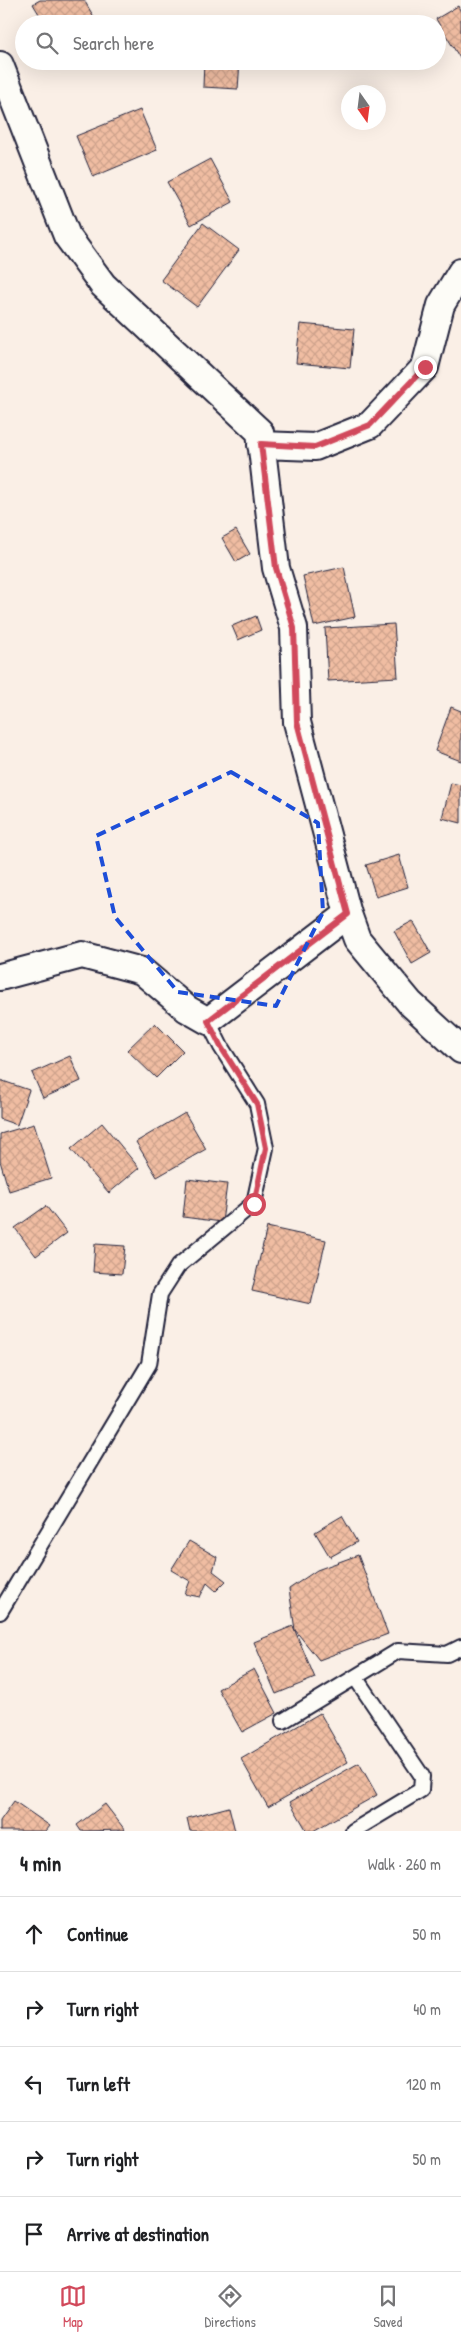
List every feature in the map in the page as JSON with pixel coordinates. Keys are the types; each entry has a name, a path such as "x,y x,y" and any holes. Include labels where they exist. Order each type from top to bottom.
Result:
{"street":[{"path":"0,66 67,236 103,285 260,432 276,568 294,628 297,722 348,914 357,939 410,1003 461,1050"},
{"path":"261,444 315,447 370,425 425,367 441,305 461,272"},
{"path":"0,977 82,955 142,971 187,1009 208,1021 348,914"}],"lane":[{"path":"0,1612 149,1364 160,1294 178,1266 254,1204 266,1148 257,1104 221,1047 208,1021"},
{"path":"283,1721 398,1651 447,1654 461,1647"},
{"path":"353,1831 421,1790 422,1776 355,1676"}],"highlighted area":[{"path":"231,772 318,823 323,912 276,1006 178,992 115,917 96,836"}],"building":[{"path":"40,0 84,0 93,15 40,15 33,4"},
{"path":"458,6 461,12 461,60 446,35 446,15 443,15"},
{"path":"204,70 239,70 238,89 203,87"},
{"path":"140,110 157,150 93,177 76,136"},
{"path":"210,159 233,202 191,225 167,182"},
{"path":"203,223 239,250 197,307 161,280"},
{"path":"300,324 354,329 350,368 296,363"},
{"path":"236,530 250,554 236,562 222,538"},
{"path":"344,567 355,617 314,626 303,576"},
{"path":"256,616 261,630 238,640 232,626"},
{"path":"394,624 398,677 328,681 325,628"},
{"path":"451,707 461,711 461,761 435,751"},
{"path":"451,783 461,785 461,823 442,818"},
{"path":"399,855 408,887 376,897 366,865"},
{"path":"413,921 431,953 412,964 394,931"},
{"path":"155,1023 183,1051 156,1078 127,1050"},
{"path":"70,1056 81,1081 43,1098 32,1073"},
{"path":"0,1080 29,1090 17,1125 0,1119"},
{"path":"185,1113 206,1149 157,1177 136,1142"},
{"path":"102,1123 139,1168 109,1193 71,1149"},
{"path":"34,1124 51,1178 9,1191 0,1161 0,1134"},
{"path":"187,1179 227,1184 222,1222 183,1217"},
{"path":"46,1206 67,1233 36,1256 15,1228"},
{"path":"267,1227 326,1240 311,1304 252,1291"},
{"path":"95,1244 125,1246 122,1274 93,1272"},
{"path":"342,1516 357,1542 330,1557 315,1532"},
{"path":"189,1541 217,1557 213,1571 226,1581 216,1591 207,1583 200,1597 185,1594 190,1581 171,1570"},
{"path":"358,1555 388,1634 319,1660 295,1630 289,1589 317,1570"},
{"path":"293,1626 315,1678 276,1694 254,1642"},
{"path":"254,1669 277,1713 242,1732 218,1689"},
{"path":"320,1713 348,1762 268,1807 241,1759"},
{"path":"359,1763 377,1795 313,1831 307,1831 290,1802"},
{"path":"14,1801 50,1826 46,1831 0,1831 0,1821"},
{"path":"105,1804 125,1830 81,1831 77,1825"},
{"path":"229,1807 235,1831 190,1831 187,1818"}],"route":[{"path":"254,1204 266,1148 257,1104 221,1047 208,1021 348,914 297,722 294,628 276,568 261,444 315,447 370,425 425,367"}]}
